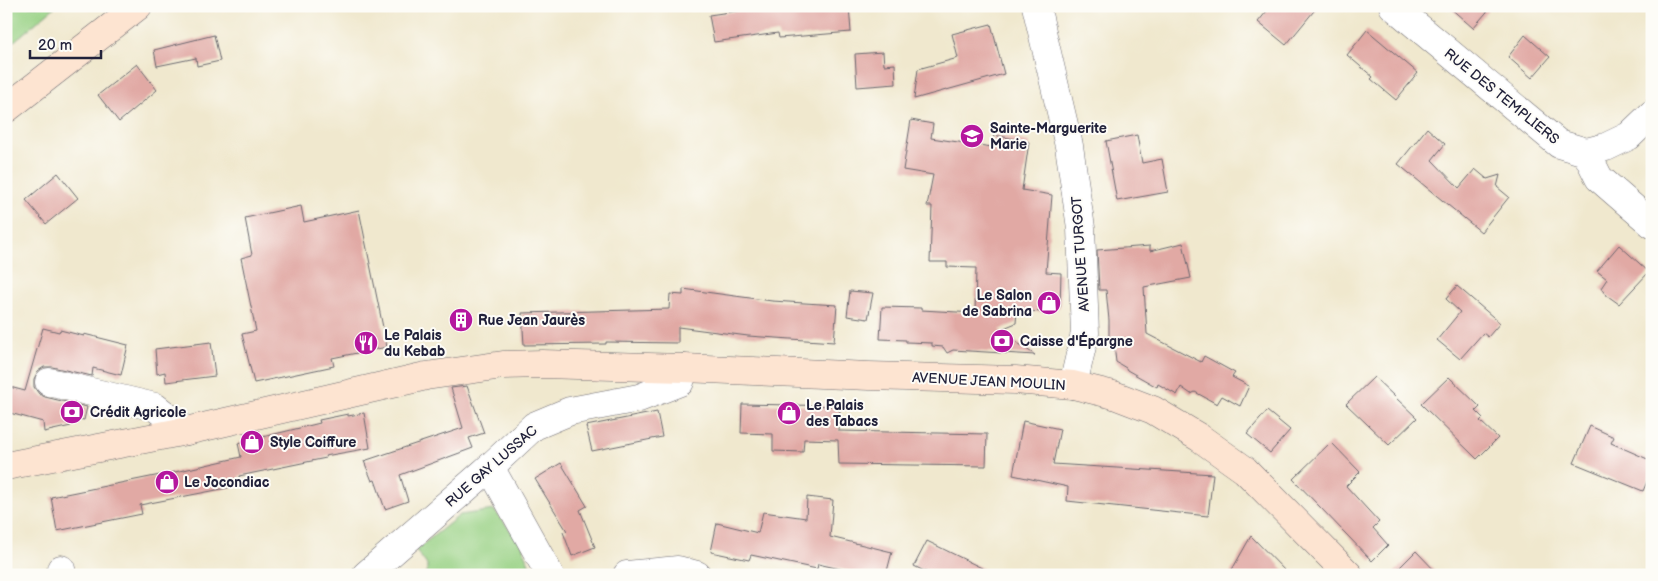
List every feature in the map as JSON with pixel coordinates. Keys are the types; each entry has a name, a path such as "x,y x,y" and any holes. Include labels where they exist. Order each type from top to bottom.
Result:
{"main road":[{"path":"6,109 138,6"},
{"path":"6,466 186,431 426,376 503,365 542,364 684,368"},
{"name":"AVENUE JEAN MOULIN","path":"684,368 869,376 1000,379 1073,385 1114,395 1153,410 1200,438 1245,470 1349,575"}],"street":[{"name":"AVENUE TURGOT","path":"1036,6 1069,146 1081,228 1085,333 1073,385"},
{"name":"RUE DES TEMPLIERS","path":"1393,6 1559,144 1586,152"},
{"path":"1652,114 1630,136 1606,147 1586,152 1599,178 1652,224"},
{"name":"RUE GAY LUSSAC","path":"366,575 489,468 534,426 570,411 639,398 680,382 684,368"},
{"path":"49,382 155,407 186,431"},
{"path":"489,468 550,575"},
{"path":"628,575 678,570 697,575"}],"green space":[{"path":"6,6 56,6 6,48"},
{"path":"494,510 522,545 533,575 427,575 427,565 416,550 460,515"}],"building":[{"path":"771,6 849,6 851,32 779,38 778,33 714,42 709,15"},
{"path":"1271,6 1318,6 1286,45 1258,22"},
{"path":"1448,6 1492,6 1473,28"},
{"path":"991,24 1004,74 914,99 918,69 958,58 952,34"},
{"path":"1367,30 1418,73 1396,100 1347,55"},
{"path":"214,35 220,61 197,66 196,58 157,66 154,50"},
{"path":"1525,35 1550,57 1532,78 1508,57"},
{"path":"883,52 884,65 895,64 896,84 857,87 855,54"},
{"path":"137,64 157,90 119,122 98,95"},
{"path":"911,120 933,124 931,138 992,147 994,135 1029,142 1022,190 1052,195 1046,272 1061,273 1060,307 1047,312 1017,311 1016,323 999,330 1035,355 953,350 947,353 943,347 932,346 932,343 880,339 882,307 921,308 921,310 975,313 976,268 947,267 947,262 930,262 932,206 927,206 933,175 903,170"},
{"path":"1427,128 1445,144 1432,160 1459,188 1475,169 1487,179 1500,175 1497,187 1509,197 1481,232 1398,164"},
{"path":"1137,135 1142,163 1162,159 1168,192 1117,201 1106,141"},
{"path":"58,173 78,198 46,224 26,200"},
{"path":"301,206 304,222 359,210 387,347 332,358 334,366 254,383 242,334 256,331 241,258 252,255 245,218"},
{"path":"1183,243 1191,278 1144,287 1147,334 1201,362 1204,356 1235,373 1232,377 1249,386 1240,406 1222,396 1217,404 1195,392 1191,394 1181,387 1177,395 1158,384 1157,387 1116,362 1114,345 1109,345 1106,290 1099,290 1097,250 1150,246 1150,251"},
{"path":"1619,245 1649,272 1619,304 1605,294 1601,288 1607,279 1597,271"},
{"path":"1457,286 1500,323 1488,337 1483,333 1460,359 1437,340 1460,312 1446,299"},
{"path":"683,289 772,301 837,305 834,342 748,336 678,327 678,343 606,342 606,344 524,345 522,313 669,309 670,294 683,295"},
{"path":"850,291 873,293 868,319 847,316"},
{"path":"43,328 84,336 84,334 128,345 121,375 93,368 92,376 52,367 44,367 38,371 34,379 34,387 39,394 87,407 84,420 73,418 71,426 44,432 43,422 6,412 6,386 25,391"},
{"path":"211,342 215,376 166,382 165,372 157,374 155,349"},
{"path":"1374,377 1417,418 1389,445 1346,404"},
{"path":"1449,377 1480,407 1476,411 1483,418 1480,421 1498,438 1477,459 1421,404"},
{"path":"467,386 484,433 469,438 473,448 400,475 408,501 385,509 375,480 372,481 364,461 463,428 451,388"},
{"path":"742,404 840,406 839,431 987,434 986,466 839,464 838,440 804,439 803,452 773,451 773,434 741,433"},
{"path":"1267,411 1290,430 1270,453 1247,434"},
{"path":"657,412 662,437 592,451 586,426"},
{"path":"364,413 370,448 325,456 326,458 239,476 240,483 232,485 232,487 140,505 142,514 57,531 51,497 241,457 238,443 320,423 319,420"},
{"path":"1023,421 1060,429 1053,464 1213,474 1208,516 1067,501 1068,487 1013,475"},
{"path":"1590,426 1614,437 1611,443 1652,461 1652,470 1643,491 1574,463"},
{"path":"1331,442 1360,472 1346,486 1379,522 1373,528 1388,545 1372,561 1293,479"},
{"path":"561,463 587,506 580,510 595,547 572,556 563,532 567,531 535,479"},
{"path":"807,497 833,500 830,537 892,552 886,575 867,575 818,564 817,569 751,555 749,560 711,552 717,523 758,533 763,512 806,518"},
{"path":"1251,536 1289,575 1229,575"},
{"path":"927,541 996,575 932,575 914,566"},
{"path":"1416,551 1439,575 1392,575"}],"place":[{"name":"Sainte-Marguerite Marie","path":"972,136"},
{"name":"Le Salon de Sabrina","path":"1049,303"},
{"name":"Rue Jean Jaurès","path":"461,320"},
{"name":"Caisse d'Épargne","path":"1002,341"},
{"name":"Le Palais du Kebab","path":"366,343"},
{"name":"Crédit Agricole","path":"72,412"},
{"name":"Le Palais des Tabacs","path":"789,413"},
{"name":"Style Coiffure","path":"252,442"},
{"name":"Le Jocondiac","path":"167,482"}]}
